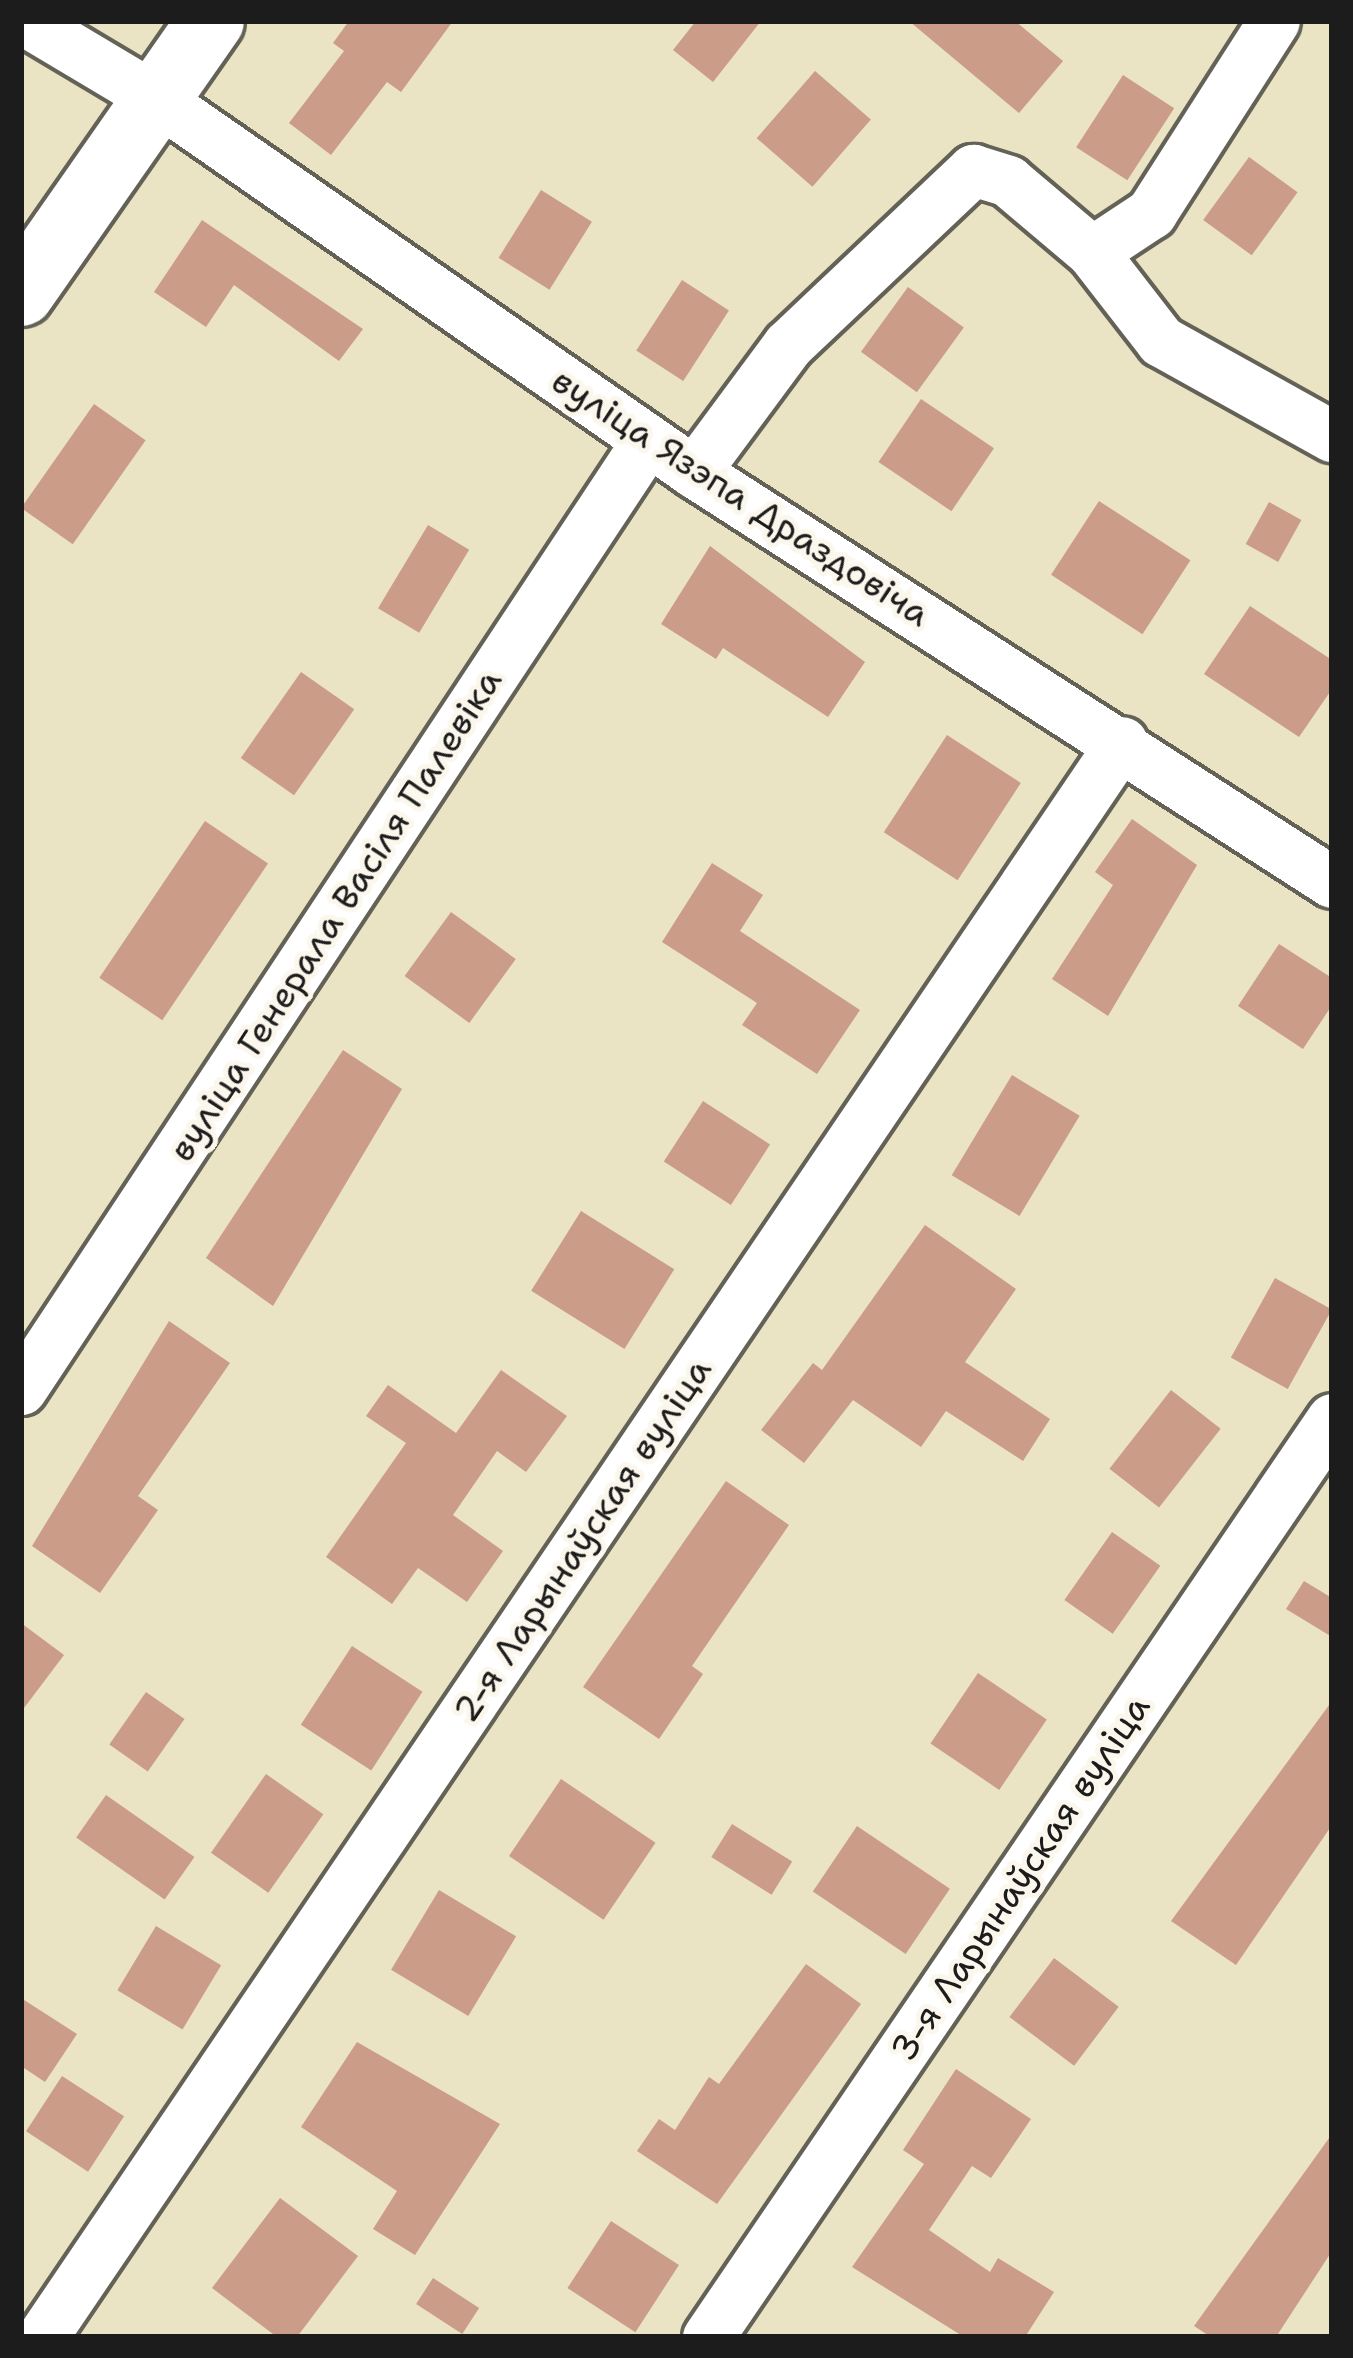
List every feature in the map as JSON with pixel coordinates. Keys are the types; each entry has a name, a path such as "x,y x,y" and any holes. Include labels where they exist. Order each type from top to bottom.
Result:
{"main road":[{"path":"21,293 211,21"}],"street":[{"name":"вуліца Язэпа Драздовіча","path":"26,21 158,99 694,472 1122,742 1332,882"},
{"path":"1092,252 1150,213 1274,21"},
{"path":"694,472 788,345 973,170 1008,181 1092,252 1161,341 1332,436"},
{"name":"вуліца Генерала Васіля Палевіка","path":"21,1389 648,440"},
{"name":"2-я Ларынаўская вуліца","path":"42,2337 1122,742"},
{"name":"3-я Ларынаўская вуліца","path":"708,2337 1332,1419"}],"building":[{"path":"349,21 453,21 401,92 387,82 331,155 289,123 344,51 333,43"},
{"path":"696,21 761,21 713,82 673,50"},
{"path":"909,21 1015,21 1063,61 1019,113"},
{"path":"815,71 871,120 812,187 757,138"},
{"path":"1123,75 1174,108 1127,180 1076,147"},
{"path":"1249,157 1298,192 1252,255 1203,220"},
{"path":"541,190 592,222 549,290 499,258"},
{"path":"202,220 363,329 339,361 234,285 206,327 154,292"},
{"path":"682,280 729,310 683,381 636,350"},
{"path":"908,287 964,328 917,392 861,352"},
{"path":"921,399 994,448 951,511 879,462"},
{"path":"94,404 146,440 73,544 21,508"},
{"path":"1099,501 1190,560 1142,634 1051,575"},
{"path":"1269,502 1301,520 1278,562 1246,544"},
{"path":"428,525 469,550 419,633 378,608"},
{"path":"710,546 865,662 828,717 723,648 716,659 661,624"},
{"path":"1250,606 1332,660 1332,689 1299,737 1204,674"},
{"path":"301,672 354,709 294,795 241,758"},
{"path":"947,735 1021,783 958,880 884,832"},
{"path":"1132,819 1197,865 1108,1016 1052,979 1113,885 1095,872"},
{"path":"205,821 268,863 162,1020 99,978"},
{"path":"712,863 763,895 740,931 860,1010 817,1074 742,1025 757,1003 662,942"},
{"path":"451,912 516,959 469,1023 405,976"},
{"path":"1279,944 1332,978 1332,1005 1303,1049 1238,1006"},
{"path":"343,1050 402,1089 273,1306 206,1258"},
{"path":"1012,1075 1080,1116 1019,1216 952,1175"},
{"path":"703,1101 770,1145 731,1205 664,1161"},
{"path":"581,1211 674,1269 624,1349 531,1291"},
{"path":"925,1225 1016,1289 965,1362 1050,1419 1023,1461 946,1411 921,1447 853,1400 804,1463 761,1430 813,1363 822,1370"},
{"path":"1275,1278 1332,1310 1288,1389 1231,1358"},
{"path":"169,1321 230,1363 138,1496 158,1510 100,1593 32,1546"},
{"path":"501,1370 567,1416 526,1472 497,1451 453,1515 503,1551 467,1602 418,1568 392,1604 326,1557 406,1443 366,1416 388,1385 456,1433"},
{"path":"1171,1390 1221,1429 1159,1508 1109,1469"},
{"path":"726,1481 789,1525 692,1666 703,1674 659,1739 583,1687"},
{"path":"1112,1532 1160,1566 1113,1634 1064,1600"},
{"path":"1304,1581 1332,1598 1332,1637 1286,1609"},
{"path":"21,1623 64,1655 21,1712"},
{"path":"352,1646 422,1692 371,1771 301,1725"},
{"path":"978,1673 1047,1719 999,1790 930,1743"},
{"path":"146,1692 185,1719 148,1771 109,1744"},
{"path":"1332,1701 1332,1825 1236,1965 1171,1921"},
{"path":"266,1774 323,1814 268,1893 211,1853"},
{"path":"561,1779 656,1843 604,1920 509,1856"},
{"path":"106,1795 194,1857 165,1900 76,1838"},
{"path":"732,1824 792,1862 772,1895 711,1857"},
{"path":"857,1826 950,1889 906,1954 813,1891"},
{"path":"439,1890 516,1936 468,2016 391,1970"},
{"path":"156,1926 221,1965 183,2029 117,1990"},
{"path":"1054,1958 1119,2007 1074,2066 1009,2017"},
{"path":"806,1964 861,2004 717,2204 637,2151 659,2119 675,2130 709,2077 719,2084"},
{"path":"21,1998 77,2034 45,2082 21,2066"},
{"path":"357,2042 500,2124 415,2255 373,2229 397,2191 301,2127"},
{"path":"956,2069 1031,2119 991,2178 972,2166 929,2230 990,2272 998,2258 1054,2292 1025,2337 964,2337 852,2267 924,2164 903,2150"},
{"path":"62,2076 124,2116 88,2172 26,2131"},
{"path":"1332,2134 1332,2251 1276,2337 1211,2337 1194,2326"},
{"path":"280,2198 358,2256 297,2337 277,2337 212,2288"},
{"path":"611,2221 679,2265 635,2332 567,2288"},
{"path":"433,2278 479,2308 462,2334 416,2304"}]}
